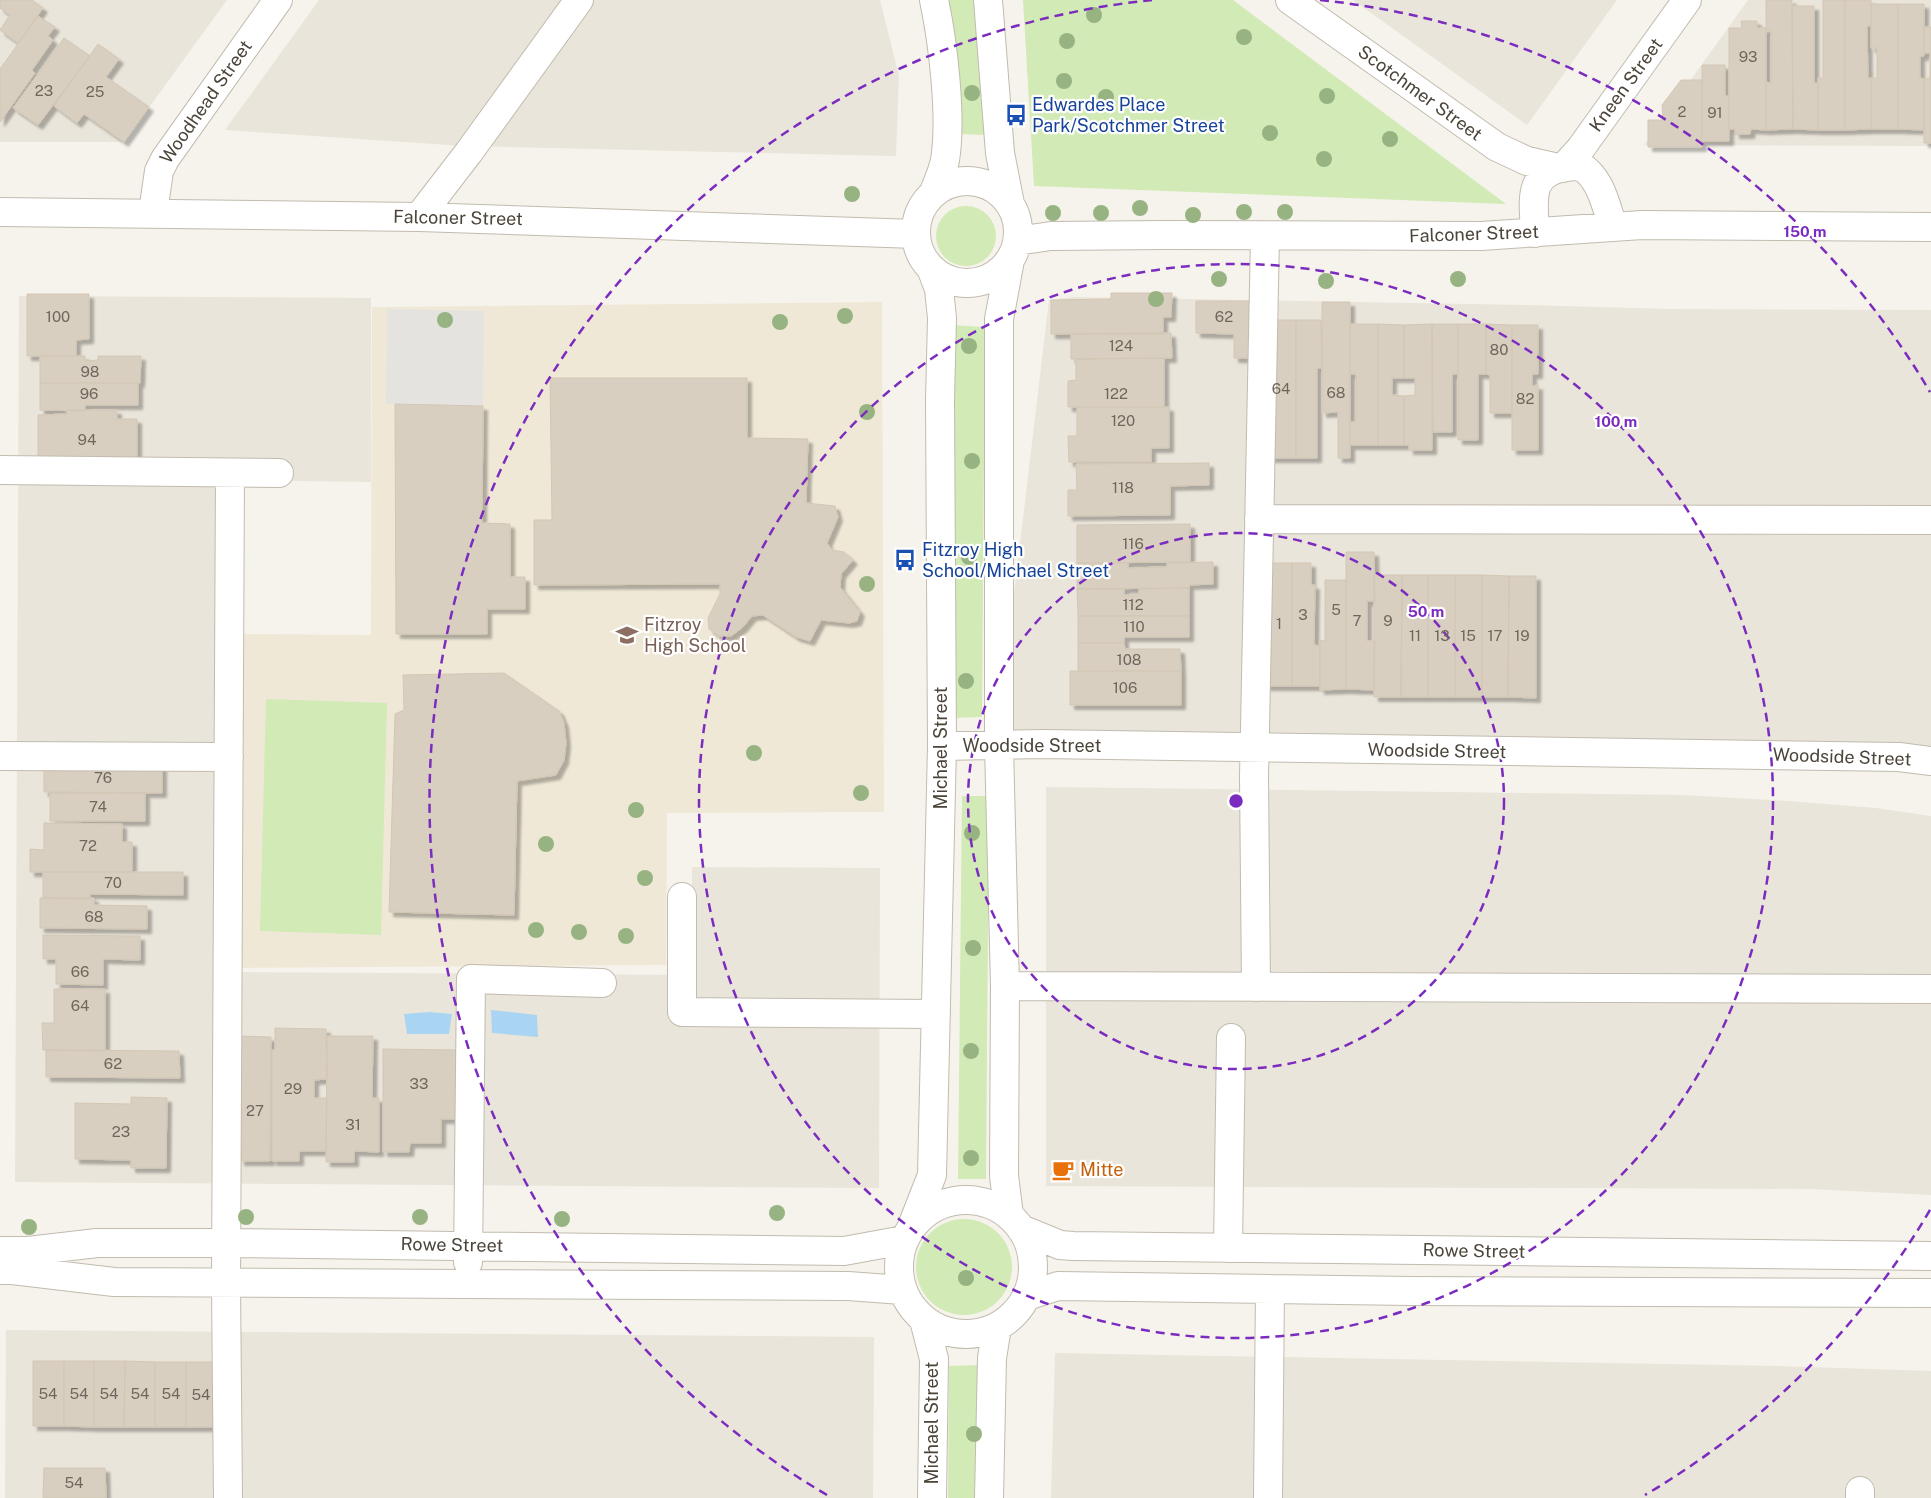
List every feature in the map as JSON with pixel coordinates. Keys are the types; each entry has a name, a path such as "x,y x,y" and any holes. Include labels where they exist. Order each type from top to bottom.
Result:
{"street":[{"name":"Woodhead Street","path":"153,212 159,171 165,159 278,0"},
{"path":"419,217 470,152 579,0"},
{"path":"934,0 944,73 946,131 943,166 934,192 920,211 916,234 922,256 939,275 958,282 978,282 996,274 1014,250"},
{"path":"988,0 1000,153 1010,204 1017,221 1014,250 1000,320 999,746 1006,986 1004,1176 1015,1222 1030,1245 1033,1262 1032,1279 1027,1296 1014,1314 997,1327 979,1333 960,1334 941,1329 924,1320 911,1306 902,1290 898,1273 908,1233 928,1211 947,1202 968,1199 990,1204 1015,1222"},
{"name":"Scotchmer Street","path":"1290,0 1497,147 1528,161 1560,168 1576,166 1589,172 1603,198 1613,226"},
{"name":"Kneen Street","path":"1535,233 1534,196 1536,185 1545,173 1560,168 1581,148 1687,0"},
{"path":"934,192 951,183 970,181 989,186 1010,204"},
{"name":"Falconer Street","path":"0,212 153,212 419,217 916,234"},
{"name":"Falconer Street","path":"1014,250 1051,236 1481,236 1613,226 1931,227"},
{"path":"1256,987 1255,748 1265,236"},
{"name":"Michael Street","path":"908,1233 932,1175 936,1014 942,746 940,410 942,318 938,289 931,268"},
{"path":"0,470 279,472"},
{"path":"228,1498 226,1284 228,1243 230,473"},
{"path":"1259,519 1931,520"},
{"name":"Woodside Street","path":"942,746 1043,744 1899,757 1931,761"},
{"path":"0,756 229,757"},
{"path":"682,897 682,1012 936,1014"},
{"path":"466,1284 469,1246 467,1195 471,979 602,983"},
{"path":"1006,986 1931,989"},
{"path":"1228,1248 1231,1038"},
{"name":"Rowe Street","path":"1015,1222 1060,1245 1931,1256"},
{"name":"Rowe Street","path":"0,1251 28,1251 97,1243 844,1250 908,1233"},
{"path":"0,1270 114,1282 848,1286 902,1290"},
{"path":"1027,1296 1058,1286 1931,1293"},
{"path":"1268,1498 1270,1289"},
{"name":"Michael Street","path":"924,1320 934,1359 932,1498"},
{"path":"989,1498 992,1358 997,1327"}],"shaded area":[{"path":"0,0 227,0 124,142 0,142"},
{"path":"319,0 880,0 899,76 896,156 464,146 225,130"},
{"path":"1353,0 1617,0 1527,125"},
{"path":"1748,0 1931,0 1931,146 1644,145"},
{"path":"19,296 371,298 371,482 222,480 220,972 692,975 692,867 880,868 879,1188 15,1182"},
{"path":"1075,297 1668,309 1931,310 1931,761 999,746 1000,712 1049,300"},
{"name":"Fitzroy High School","path":"882,302 884,812 667,813 666,965 236,968 241,634 371,635 372,307"},
{"path":"387,309 484,311 483,406 386,404"},
{"path":"1046,787 1681,795 1876,808 1931,816 1931,1195 1811,1189 1046,1186"},
{"path":"6,1330 874,1337 873,1498 5,1498"},
{"path":"1055,1353 1778,1366 1931,1371 1931,1498 1051,1498"}],"green space":[{"path":"946,0 978,0 987,135 956,134"},
{"path":"1023,0 1233,0 1506,204 1034,186"},
{"path":"966,206 983,211 991,219 996,236 991,253 983,261 966,266 949,261 941,253 936,236 941,219 949,211"},
{"path":"950,325 985,327 982,717 952,718"},
{"path":"266,699 387,703 381,935 260,931"},
{"path":"962,796 989,796 986,1179 958,1179"},
{"path":"964,1219 982,1223 998,1233 1008,1249 1012,1267 1008,1285 998,1301 982,1311 964,1315 946,1311 930,1301 920,1285 916,1267 920,1249 930,1233 946,1223"},
{"path":"980,1365 980,1498 948,1498 949,1366"}],"water":[{"path":"491,1010 537,1015 538,1037 492,1033"},
{"path":"430,1012 452,1014 449,1034 407,1034 404,1014"}],"building":[{"path":"0,0 32,0 43,8 18,43 0,30 10,15 0,8"},
{"path":"1766,0 1792,0 1793,129 1766,130 1766,82 1771,83 1771,31 1766,31"},
{"path":"1823,0 1845,0 1845,130 1818,130 1818,78 1823,78"},
{"path":"1845,0 1871,0 1871,26 1867,26 1868,78 1871,78 1871,129 1845,130"},
{"path":"1871,4 1898,4 1898,129 1871,129 1871,78 1877,78 1877,48 1871,48"},
{"path":"1898,4 1924,4 1924,56 1920,56 1920,78 1924,79 1924,130 1898,129"},
{"path":"1792,6 1814,6 1814,83 1818,83 1818,130 1793,129"},
{"path":"38,16 55,27 48,36 53,40 32,70 35,73 0,122 0,69"},
{"path":"1741,21 1757,21 1757,28 1766,28 1766,130 1751,129 1750,134 1735,134 1735,129 1729,129 1729,28 1742,28"},
{"path":"1924,27 1931,27 1931,143 1924,143 1924,79 1930,78 1930,53 1924,53"},
{"path":"64,38 90,56 38,125 13,108"},
{"path":"98,44 119,59 106,77 149,107 124,142 84,114 77,123 54,106"},
{"path":"1702,65 1725,65 1725,96 1729,96 1729,141 1702,141"},
{"path":"1681,80 1702,80 1702,147 1648,147 1648,120 1663,120 1662,105"},
{"path":"1111,293 1172,293 1171,317 1163,317 1163,334 1051,334 1051,300 1111,299"},
{"path":"27,294 89,294 89,339 76,340 76,356 27,356"},
{"path":"1196,301 1251,301 1252,358 1234,358 1234,334 1196,333"},
{"path":"1322,302 1350,302 1350,458 1338,458 1338,412 1322,413"},
{"path":"1266,320 1296,320 1296,458 1267,458"},
{"path":"1296,320 1321,320 1322,368 1317,368 1317,458 1296,458"},
{"path":"1350,324 1378,324 1378,445 1350,445 1350,422 1356,422 1356,374 1350,374"},
{"path":"1378,324 1404,325 1404,378 1392,378 1392,395 1404,396 1404,445 1378,445"},
{"path":"1432,324 1458,324 1458,374 1452,374 1452,432 1433,432"},
{"path":"1432,324 1432,450 1409,450 1409,445 1404,445 1404,396 1415,395 1415,378 1404,378 1404,325"},
{"path":"1458,324 1486,324 1486,374 1478,374 1478,440 1458,440"},
{"path":"1486,324 1512,325 1512,413 1490,413 1490,375 1486,374"},
{"path":"1512,325 1538,325 1538,374 1532,374 1532,386 1538,385 1538,450 1512,450"},
{"path":"1171,333 1172,358 1071,359 1071,334"},
{"path":"40,356 85,356 85,361 98,360 98,356 141,356 140,383 40,383"},
{"path":"1164,358 1164,407 1068,407 1068,381 1076,380 1076,359"},
{"path":"550,378 747,378 747,438 808,439 806,503 835,506 838,517 827,543 832,550 844,552 853,560 841,574 840,587 860,612 857,621 849,623 821,620 810,641 796,637 763,615 752,616 743,627 731,636 719,636 709,629 708,618 720,594 720,584 534,585 534,520 552,520"},
{"path":"40,383 138,383 138,405 85,405 85,411 40,410"},
{"path":"395,404 483,406 482,523 510,524 510,577 525,577 525,609 487,609 487,634 396,634"},
{"path":"1077,407 1169,407 1169,448 1151,448 1151,462 1069,462 1068,436 1077,436"},
{"path":"67,410 117,410 117,419 137,419 137,461 38,461 38,415 67,414"},
{"path":"1209,463 1209,485 1170,486 1170,515 1068,516 1068,490 1077,490 1076,464"},
{"path":"1190,524 1190,562 1077,563 1077,525"},
{"path":"1346,552 1374,552 1375,601 1367,601 1367,641 1375,641 1374,690 1346,689"},
{"path":"1213,562 1213,584 1189,585 1189,588 1077,589 1077,563 1128,563 1128,568 1167,567 1167,563"},
{"path":"1265,563 1292,563 1292,686 1265,686"},
{"path":"1292,563 1311,563 1311,585 1315,585 1314,645 1320,646 1320,686 1292,686"},
{"path":"1374,575 1402,575 1401,697 1374,697"},
{"path":"1402,575 1428,575 1428,697 1401,697"},
{"path":"1428,575 1455,575 1455,697 1428,697"},
{"path":"1455,575 1482,575 1482,697 1455,697"},
{"path":"1482,575 1509,576 1508,697 1482,697"},
{"path":"1509,576 1536,576 1536,698 1508,697"},
{"path":"1325,580 1346,580 1346,689 1320,690 1320,640 1325,641"},
{"path":"1189,588 1189,616 1078,616 1077,589 1124,589 1124,595 1139,595 1139,589"},
{"path":"1078,616 1189,616 1189,637 1124,637 1124,643 1078,643"},
{"path":"1078,643 1124,643 1125,649 1180,649 1181,671 1078,671"},
{"path":"1070,671 1181,671 1181,705 1070,705"},
{"path":"504,673 559,711 564,723 566,743 564,760 556,775 517,781 514,915 389,912 395,714 404,710 403,675"},
{"path":"44,764 162,764 162,793 44,792"},
{"path":"50,793 145,793 145,821 50,821"},
{"path":"44,823 122,824 122,842 132,842 132,872 30,872 30,849 44,850"},
{"path":"43,872 183,872 183,895 90,894 90,899 43,898"},
{"path":"40,898 94,898 94,905 147,906 147,929 40,928"},
{"path":"43,935 140,936 140,960 103,959 103,985 56,984 56,959 43,959"},
{"path":"54,989 105,989 105,1051 43,1050 42,1023 54,1023"},
{"path":"275,1028 326,1029 327,1079 314,1080 314,1098 327,1098 326,1151 299,1151 299,1161 272,1161 272,1050 275,1050"},
{"path":"237,1036 271,1037 270,1161 240,1161"},
{"path":"327,1036 373,1036 372,1098 379,1098 379,1152 354,1151 354,1162 326,1162"},
{"path":"383,1049 456,1050 456,1119 441,1119 441,1143 410,1143 409,1152 383,1152"},
{"path":"46,1050 179,1051 180,1078 46,1077"},
{"path":"131,1097 167,1098 166,1168 131,1168 131,1160 75,1159 75,1103 131,1104"},
{"path":"33,1361 64,1361 64,1426 33,1426"},
{"path":"64,1361 94,1361 94,1427 64,1426"},
{"path":"94,1361 125,1361 124,1427 94,1427"},
{"path":"125,1361 155,1362 155,1427 124,1427"},
{"path":"155,1362 186,1362 186,1427 155,1427"},
{"path":"186,1362 216,1362 216,1427 186,1427"},
{"path":"44,1468 105,1468 106,1498 43,1498"}],"place":[{"name":"Edwardes Place Park/Scotchmer Street","path":"1016,115"},
{"name":"Fitzroy High School/Michael Street","path":"905,560"},
{"name":"Fitzroy High School","path":"627,635"},
{"name":"Mitte","path":"1063,1170"}]}
